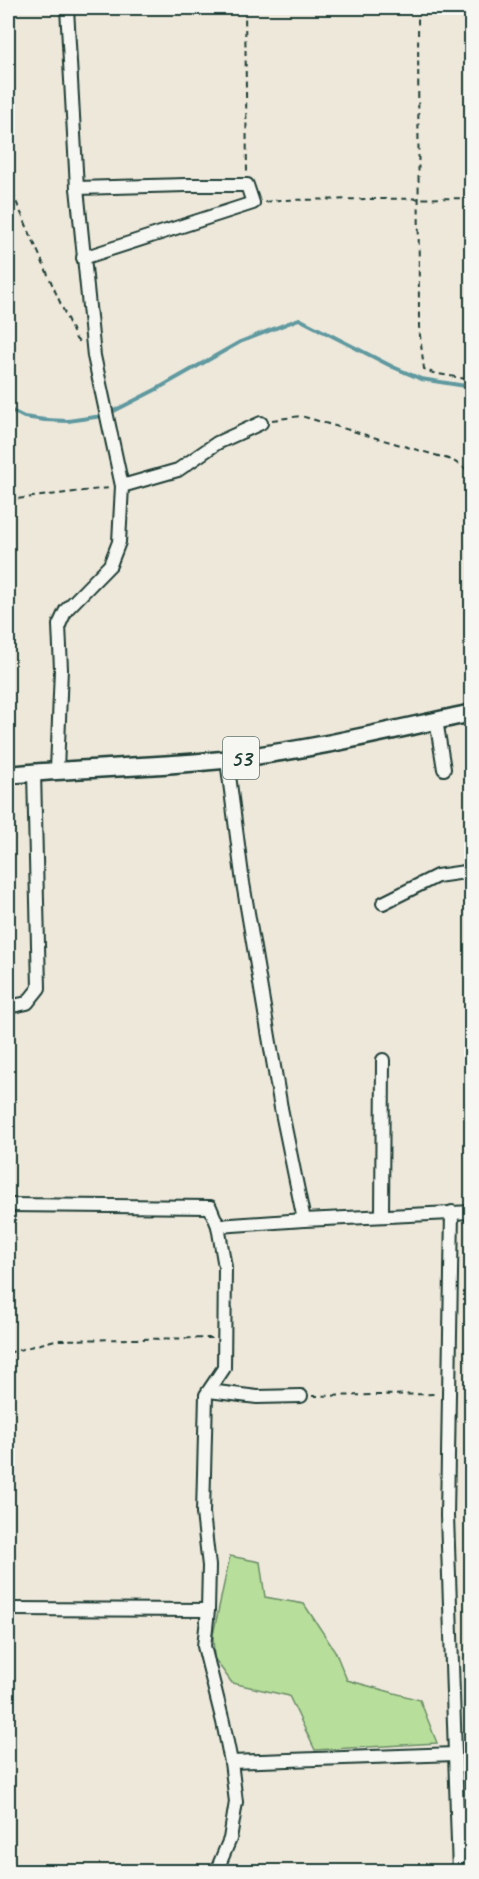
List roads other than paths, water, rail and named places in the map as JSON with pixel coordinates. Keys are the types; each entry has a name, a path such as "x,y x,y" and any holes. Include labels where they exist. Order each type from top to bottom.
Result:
{"main road":[{"name":"53","path":"8,775 227,760 273,754 471,713"}],"street":[{"path":"57,770 61,669 59,625 66,610 110,565 118,542 122,486 94,356 77,188 67,8"},
{"path":"77,188 186,184 248,185 253,203 83,258"},
{"path":"122,486 178,470 217,443 261,423"},
{"path":"436,720 444,769"},
{"path":"227,760 243,883 281,1108 304,1220"},
{"path":"8,1007 27,1004 39,988 34,772"},
{"path":"383,903 437,876 471,871"},
{"path":"382,1215 383,1060"},
{"path":"8,1205 210,1207 218,1226 225,1267 224,1368 206,1395 203,1513 209,1566 204,1646 231,1762 236,1802 230,1839 216,1872"},
{"path":"452,1212 447,1516 459,1872"},
{"path":"218,1226 382,1215 471,1212"},
{"path":"209,1391 257,1397 301,1396"},
{"path":"8,1609 208,1610"},
{"path":"231,1762 455,1754"}],"waterway":[{"path":"8,409 24,417 45,420 68,421 102,416 157,389 240,342 299,319 421,379 472,387"}]}
